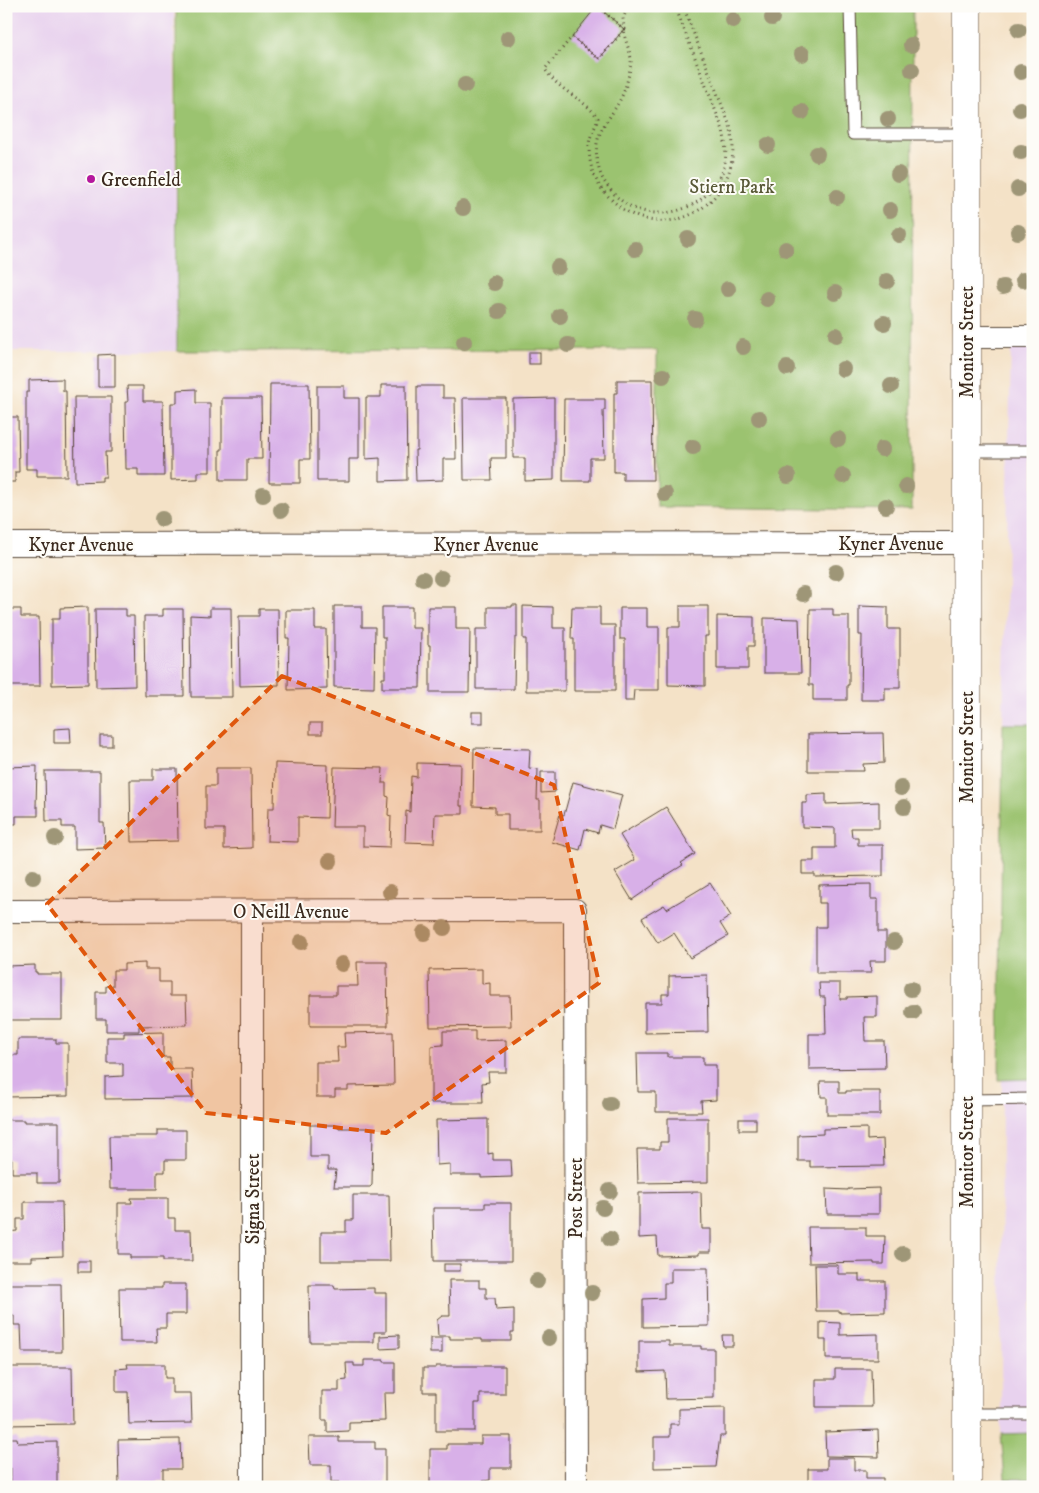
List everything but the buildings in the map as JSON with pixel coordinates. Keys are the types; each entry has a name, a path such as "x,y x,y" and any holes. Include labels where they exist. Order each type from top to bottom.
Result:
{"street":[{"name":"Monitor Street","path":"966,6 967,1487"},
{"path":"966,337 1033,337"},
{"name":"Kyner Avenue","path":"6,544 966,543"},
{"name":"Signa Street","path":"252,910 252,1487"},
{"name":"O Neill Avenue","path":"6,911 575,910"},
{"name":"Post Street","path":"575,910 576,1487"}],"lane":[{"path":"850,6 853,134 966,134"},
{"path":"966,451 1033,451"},
{"path":"966,1100 1033,1099"},
{"path":"967,1414 1033,1414"}],"path":[{"path":"597,6 624,29 623,18 629,6"},
{"path":"614,6 619,8 622,6"},
{"path":"675,6 723,130 726,145 722,174 706,196 685,209 665,213 650,213 626,204 613,193 599,172 595,147 603,126 622,96 631,62 624,40 624,30 599,58 572,37 545,69 551,79 598,118 592,130 589,145 590,164 593,175 600,187 618,206 633,216 650,220 669,221 683,218 704,206 722,186 732,162 733,143 730,126 683,6"}],"highlighted area":[{"path":"282,676 554,785 599,983 386,1133 206,1113 47,904"}],"shaded area":[{"name":"Greenfield","path":"6,6 174,6 177,351 6,351"},
{"path":"1011,344 1033,345 1033,1487 1005,1487 1001,1434 1003,724"}],"green space":[{"name":"Stiern Park","path":"176,6 913,6 912,510 657,507 657,350 177,351"},
{"path":"1003,724 1033,724 1033,1079 999,1080"},
{"path":"1033,1433 1033,1479 1005,1479 1001,1434"}],"place":[{"name":"Greenfield","path":"91,179"}]}
